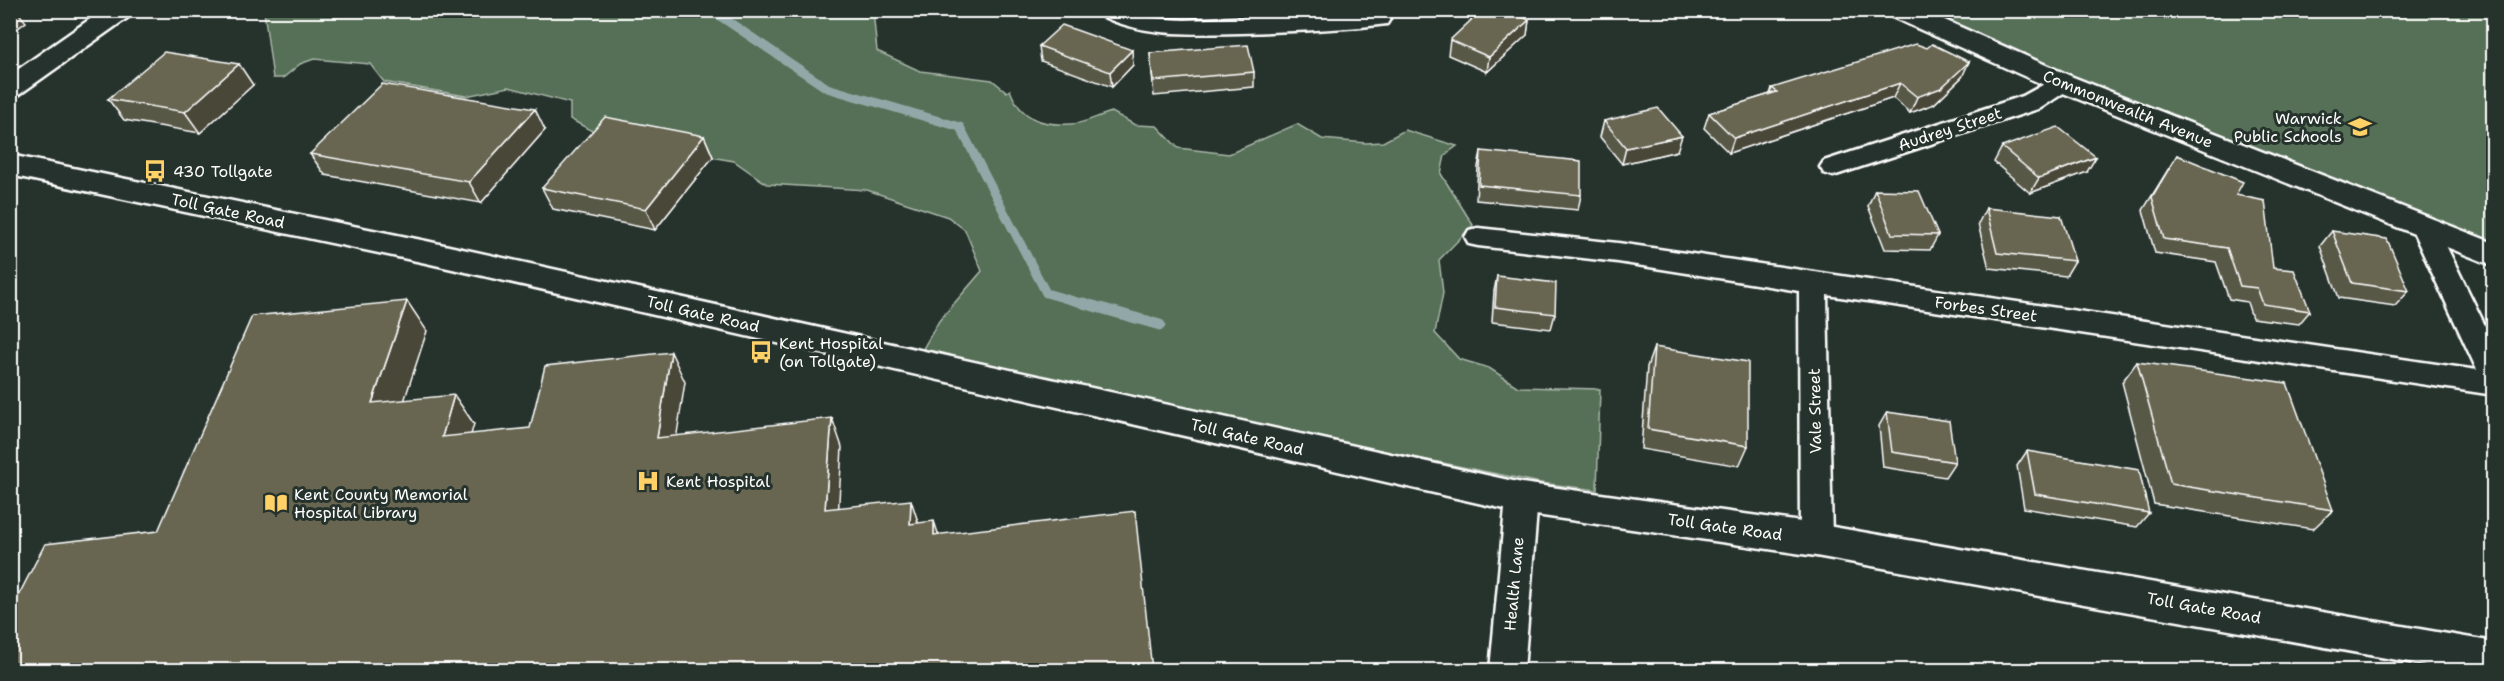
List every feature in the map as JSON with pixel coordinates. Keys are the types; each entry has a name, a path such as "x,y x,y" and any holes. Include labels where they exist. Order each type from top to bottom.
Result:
{"main road":[{"path":"10,88 121,10"},
{"name":"Commonwealth Avenue","path":"1899,10 2063,83 2493,255"},
{"name":"Toll Gate Road","path":"10,165 435,254 1522,498 1816,540 2493,660"}],"street":[{"path":"1107,10 1137,23 1174,26 1316,25 1379,19"},
{"name":"Audrey Street","path":"1833,167 2032,102 2063,83"},
{"path":"2424,227 2493,375"},
{"name":"Forbes Street","path":"1478,237 1571,245 1672,259 1813,283 2493,384"},
{"name":"Vale Street","path":"1813,283 1816,540"},
{"name":"Health Lane","path":"1507,670 1522,498"}],"green space":[{"path":"264,11 873,11 877,51 920,71 992,80 1007,92 1010,90 1014,100 1026,114 1041,122 1076,124 1112,112 1135,125 1157,126 1178,148 1229,154 1297,124 1322,139 1366,143 1383,142 1405,130 1457,146 1445,155 1441,174 1473,225 1439,260 1443,293 1435,333 1459,359 1489,368 1518,387 1600,389 1597,490 1541,483 932,359 920,354 939,321 982,271 965,230 948,217 867,190 767,184 734,161 607,139 570,119 570,103 509,87 466,96 384,82 370,64 314,59 300,64 283,78 273,78"},
{"name":"Warwick Public Schools","path":"1899,11 2493,11 2493,258"}],"building":[{"path":"1482,10 1508,10 1529,20 1489,57 1450,40"},
{"path":"1062,25 1132,50 1110,72 1039,46"},
{"path":"1916,44 1927,48 1932,44 1969,62 1941,88 1917,97 1900,83 1734,138 1709,113 1777,92 1772,88"},
{"path":"1248,45 1254,72 1153,81 1150,53"},
{"path":"164,52 239,64 185,112 108,99"},
{"path":"382,84 535,109 469,182 310,154"},
{"path":"1658,108 1682,136 1626,148 1604,121"},
{"path":"605,117 704,136 646,209 542,188"},
{"path":"2058,127 2096,157 2039,178 2002,147"},
{"path":"1481,151 1581,161 1581,195 1479,185"},
{"path":"2177,155 2243,182 2236,195 2265,201 2273,268 2294,270 2310,311 2263,304 2257,288 2240,286 2227,248 2164,239 2152,197"},
{"path":"1875,190 1919,191 1938,235 1892,234"},
{"path":"1986,208 2061,216 2075,261 1997,253"},
{"path":"2332,231 2387,239 2409,291 2352,283"},
{"path":"1497,276 1556,283 1555,314 1495,307"},
{"path":"407,301 372,403 454,395 442,437 530,428 545,366 671,352 657,438 832,418 825,509 911,500 910,524 934,521 934,535 1135,511 1152,670 10,670 10,612 45,544 158,531 252,316"},
{"path":"1654,347 1748,362 1748,446 1648,429"},
{"path":"2137,362 2287,383 2333,510 2171,484"},
{"path":"1887,412 1949,421 1955,462 1892,452"},
{"path":"2027,451 2139,470 2149,513 2035,494"}],"waterway":[{"path":"711,10 827,88 960,127 1046,293 1088,305"},
{"path":"1083,303 1160,325"}],"place":[{"name":"Warwick Public Schools","path":"2360,127"},
{"name":"430 Tollgate","path":"155,171"},
{"name":"Kent Hospital (on Tollgate)","path":"761,352"},
{"name":"Kent Hospital","path":"648,481"},
{"name":"Kent County Memorial Hospital Library","path":"276,503"}]}
